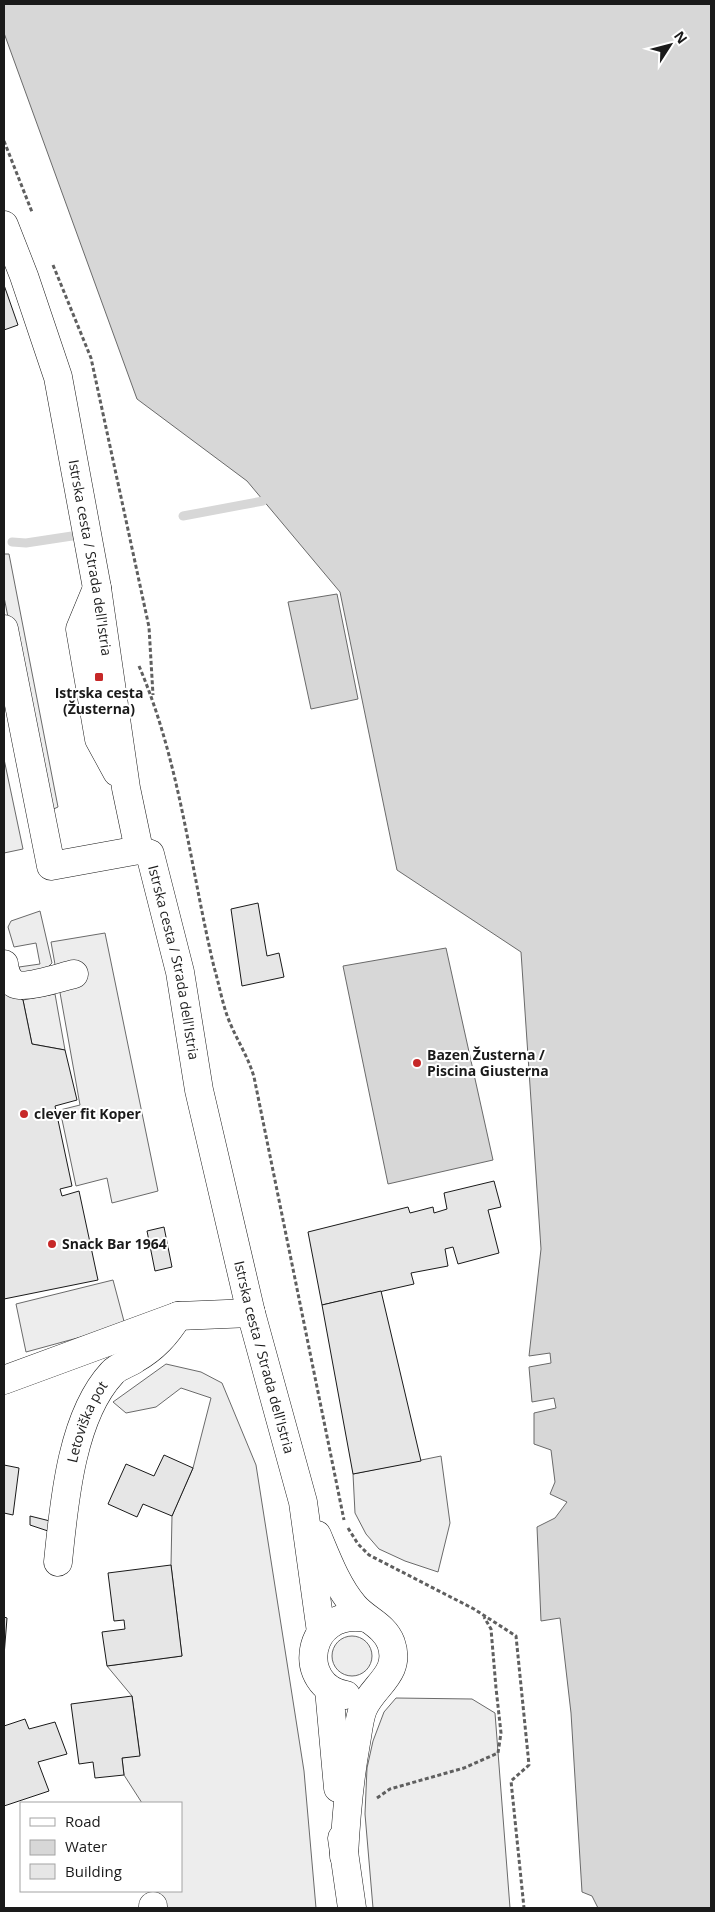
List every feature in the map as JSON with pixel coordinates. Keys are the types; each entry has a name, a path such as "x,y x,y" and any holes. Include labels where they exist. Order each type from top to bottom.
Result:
{"street":[{"name":"Istrska cesta / Strada dell'Istria","path":"4,225 24,276 58,377 97,588 126,788 139,850 150,854 180,972 200,1090 251,1313 303,1502 328,1562 353,1605 366,1618 382,1628 391,1644 393,1657 391,1669 386,1680 376,1689 364,1709 356,1744 349,1781 344,1856"},
{"path":"4,630 51,866 139,850"},
{"path":"4,964 6,976 15,984 27,985 74,974"},
{"path":"4,1380 178,1316 251,1313"},
{"name":"Letoviška pot","path":"58,1562 63,1510 74,1455 84,1420 98,1390 114,1370 136,1359 164,1338 178,1316"},
{"name":"Istrska cesta / Strada dell'Istria","path":"303,1502 321,1632 315,1643 313,1656 315,1668 320,1679 329,1689 344,1856 352,1908"},
{"path":"321,1632 341,1618 353,1616 366,1618"},
{"path":"329,1689 340,1694 353,1696 365,1695 376,1689"}],"path":[{"path":"153,698 181,800 214,965 228,1018 250,1061 254,1077 344,1519 358,1544 369,1555 474,1609 516,1636 529,1765 511,1781 524,1908"},
{"path":"371,1802 390,1789 464,1768 498,1753 501,1733 491,1629 482,1615"}],"shaded area":[{"path":"4,554 9,554 58,807 47,812 4,597"},
{"path":"4,759 23,849 4,853"},
{"path":"40,911 52,963 45,970 22,976 19,967 40,964 36,943 14,947 8,927 11,921"},
{"path":"105,933 158,1191 112,1203 107,1178 76,1186 60,1110 80,1105 51,942"},
{"path":"55,994 65,1050 32,1044 23,1000"},
{"path":"113,1280 125,1325 26,1352 16,1304"},
{"path":"166,1364 201,1372 222,1383 256,1465 304,1771 316,1908 163,1908 153,1892 182,1892 182,1802 141,1802 124,1775 122,1758 140,1755 132,1696 107,1666 182,1656 171,1565 172,1516 193,1468 211,1398 181,1388 156,1407 126,1413 113,1402"},
{"path":"441,1456 450,1523 438,1572 405,1561 379,1549 366,1534 355,1513 353,1474"},
{"path":"348,1636 356,1636 363,1639 369,1645 372,1656 369,1667 363,1673 356,1676 348,1676 341,1673 335,1667 332,1660 332,1652 335,1645 341,1639"},
{"path":"396,1698 472,1699 495,1713 510,1908 373,1908 365,1814 367,1768 373,1741 384,1712"}],"water":[{"path":"4,4 711,4 711,1908 598,1908 592,1896 582,1892 571,1713 560,1618 541,1621 537,1527 555,1518 567,1502 550,1494 555,1482 551,1450 534,1444 534,1413 556,1408 554,1398 532,1402 529,1367 551,1363 550,1353 529,1356 541,1249 521,952 397,870 340,592 247,481 137,399 4,33"},
{"path":"337,594 358,699 311,709 288,602"},
{"name":"Bazen Žusterna / Piscina Giusterna","path":"446,948 493,1160 388,1184 343,966"}],"building":[{"path":"4,285 18,325 4,330"},
{"path":"258,903 267,956 279,953 284,977 242,986 231,909"},
{"path":"4,988 23,1000 32,1044 65,1050 77,1100 55,1106 72,1186 60,1189 62,1196 79,1191 98,1280 4,1299"},
{"path":"494,1181 501,1207 488,1210 499,1253 458,1264 453,1247 445,1249 448,1266 411,1273 414,1284 322,1305 308,1232 408,1207 410,1213 433,1207 434,1213 447,1209 444,1193"},
{"path":"164,1227 172,1267 155,1271 147,1231"},
{"path":"381,1291 421,1461 353,1474 322,1305"},
{"path":"164,1455 193,1468 172,1516 143,1504 137,1517 108,1504 126,1464 154,1476"},
{"path":"4,1465 19,1468 13,1515 4,1513"},
{"path":"30,1516 50,1521 48,1531 30,1525"},
{"path":"171,1565 182,1656 107,1666 102,1632 125,1629 124,1620 114,1621 108,1573"},
{"path":"4,1617 7,1618 4,1656"},
{"path":"132,1696 140,1756 122,1758 124,1775 95,1778 93,1762 79,1764 71,1704"},
{"path":"25,1719 29,1729 55,1722 67,1754 38,1762 49,1791 4,1806 4,1726"}],"waterway":[{"path":"183,516 263,501"},
{"path":"12,542 26,543 72,536"}],"place":[{"name":"Istrska cesta (Žusterna)","path":"99,677"},
{"name":"Bazen Žusterna / Piscina Giusterna","path":"417,1063"},
{"name":"clever fit Koper","path":"24,1114"},
{"name":"Snack Bar 1964","path":"52,1244"}]}
